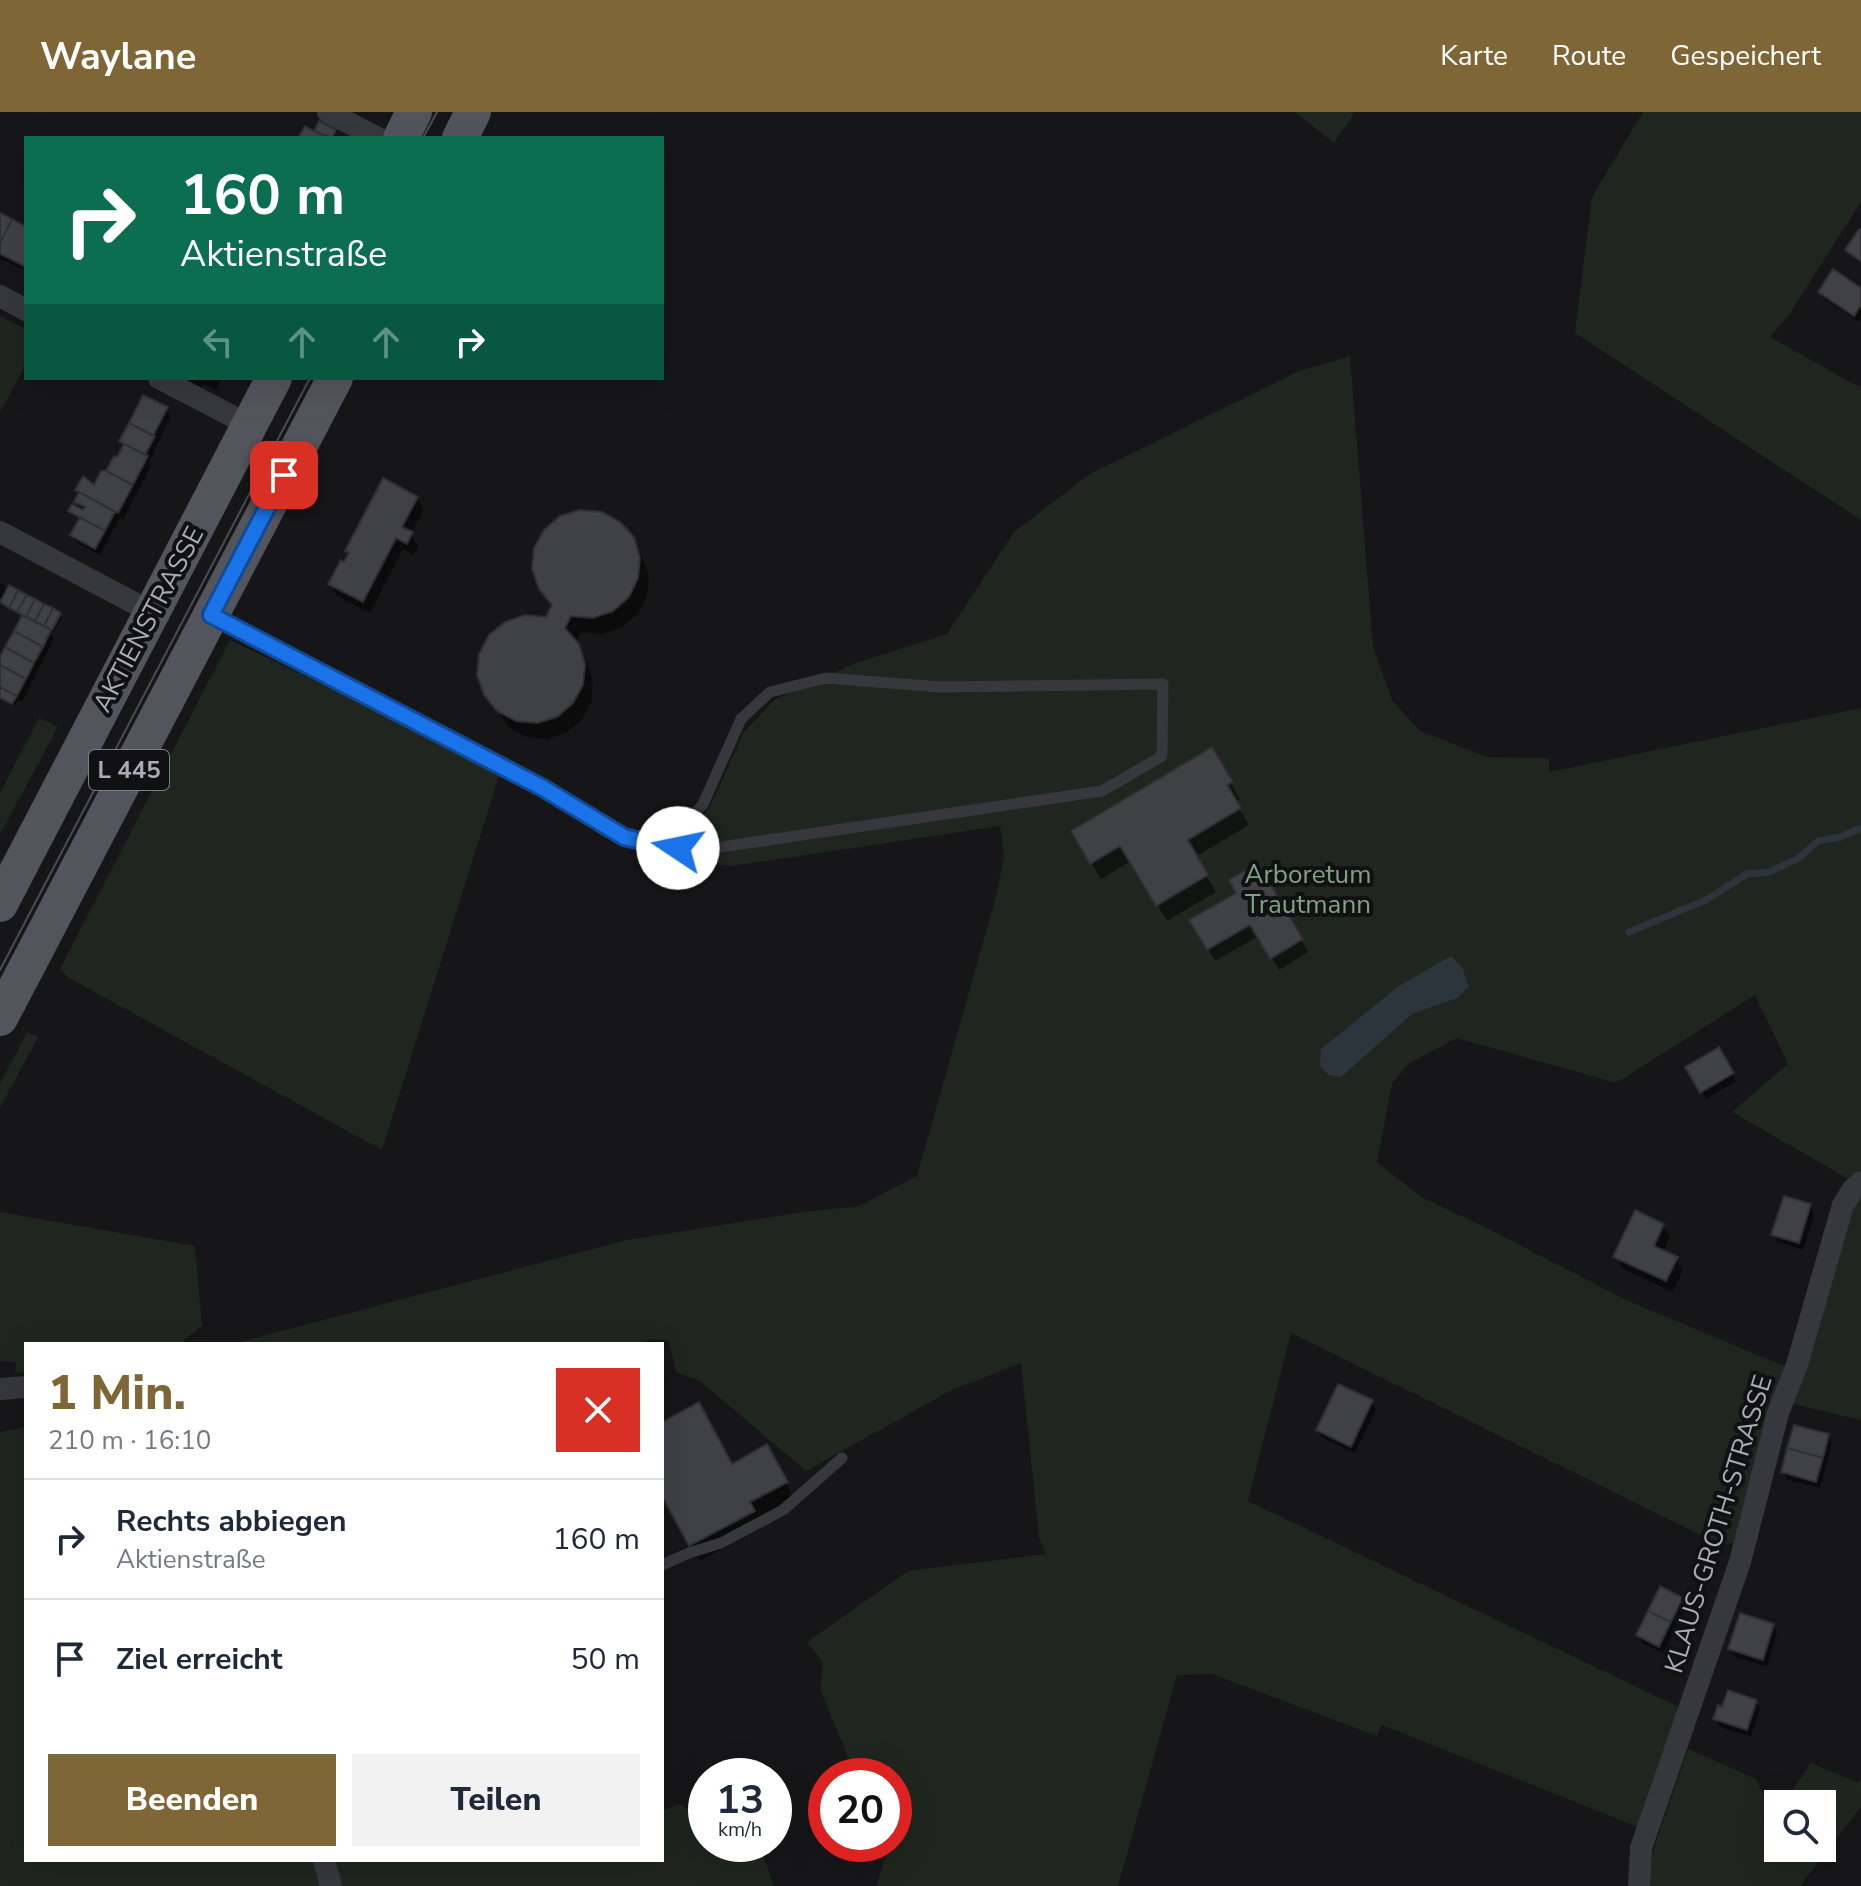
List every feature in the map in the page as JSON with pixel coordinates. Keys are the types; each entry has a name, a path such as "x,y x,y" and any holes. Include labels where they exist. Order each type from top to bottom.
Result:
{"main road":[{"path":"402,136 414,112"},
{"path":"461,136 473,112"},
{"name":"AKTIENSTRASSE","path":"0,904 273,380"},
{"name":"AKTIENSTRASSE","path":"0,1018 334,380"}],"street":[{"path":"328,112 374,136"},
{"path":"0,296 24,309"},
{"path":"163,380 249,425"},
{"path":"0,532 151,612"},
{"name":"KLAUS-GROTH-STRASSE","path":"1639,1886 1641,1848 1740,1562 1778,1413 1797,1365 1843,1205 1861,1182"},
{"path":"0,1389 24,1387"},
{"path":"325,1862 331,1886"}],"lane":[{"name":"AKTIENSTRASSE","path":"211,615 543,788 624,837 650,843 669,838 682,829 703,804 741,719 770,692 826,678 941,687 1163,684 1162,756 1102,791 700,850 678,848 669,838"},
{"path":"664,1564 721,1543 783,1510 842,1458"}],"green space":[{"path":"1295,112 1355,112 1334,143"},
{"path":"1643,112 1861,112 1861,202 1788,316 1770,337 1861,388 1861,520 1575,333 1592,197"},
{"path":"0,316 24,328 24,368 0,413"},
{"name":"Arboretum Trautmann","path":"1350,356 1373,647 1392,700 1420,731 1487,757 1549,758 1549,772 1861,708 1861,1173 1847,1178 1732,1112 1788,1064 1755,995 1616,1083 1457,1038 1408,1064 1392,1084 1377,1162 1421,1197 1626,1300 1791,1369 1737,1542 1721,1545 1291,1333 1248,1501 1685,1710 1638,1827 1382,1725 1377,1736 1212,1674 1177,1675 1118,1886 876,1886 884,1862 912,1862 912,1758 849,1758 820,1689 823,1662 807,1642 908,1571 1046,1554 1039,1538 1021,1363 952,1390 806,1471 700,1381 676,1372 669,1341 240,1342 627,1240 859,1206 917,1176 997,893 1004,855 1000,826 731,866 648,857 691,835 713,800 744,732 774,700 856,663 947,634 1014,532 1090,474 1297,372"},
{"path":"230,640 485,763 499,776 382,1150 69,978 60,969"},
{"path":"39,718 58,727 0,834 0,793"},
{"path":"27,1032 38,1037 0,1108 0,1084"},
{"path":"1861,1190 1861,1420 1789,1403 1847,1215"},
{"path":"0,1212 195,1246 202,1326 184,1342 24,1342 24,1372 15,1373 16,1362 0,1361"},
{"path":"24,1427 24,1862 664,1862 664,1810 679,1804 688,1809 688,1862 765,1862 774,1886 0,1886 0,1432"},
{"path":"1688,1749 1756,1779 1764,1795 1764,1862 1819,1862 1800,1886 1648,1886 1646,1871"},
{"path":"1811,1763 1858,1783 1861,1779 1861,1807 1836,1839 1836,1790 1793,1790"}],"shaded area":[{"path":"1451,956 1462,967 1469,987 1457,998 1412,1014 1341,1077 1329,1075 1320,1066 1321,1049 1399,986"}],"building":[{"path":"319,121 336,130 333,136 314,131"},
{"path":"305,126 325,136 299,136"},
{"path":"0,213 12,219 0,243"},
{"path":"12,219 24,226 24,266 0,254 0,243"},
{"path":"1861,230 1861,261 1845,250"},
{"path":"1833,269 1861,288 1861,305 1854,316 1818,292"},
{"path":"143,395 168,407 153,436 129,423"},
{"path":"129,423 155,436 145,455 119,441"},
{"path":"124,444 148,456 133,485 106,471"},
{"path":"101,471 133,485 118,513 75,490 83,476 94,485"},
{"path":"383,478 418,497 402,527 413,532 407,544 396,538 363,602 328,584 341,560 344,562 349,553 345,551"},
{"path":"79,492 115,512 105,531 68,511 72,504 83,510 85,507 74,502"},
{"path":"580,510 602,512 620,522 634,537 640,558 638,578 629,597 613,611 593,618 571,616 565,628 579,644 585,664 583,685 573,703 557,717 537,723 516,721 497,711 484,695 477,675 479,654 489,635 505,622 525,615 546,617 552,605 539,589 532,569 534,548 544,530 560,516"},
{"path":"80,517 105,531 95,549 70,535"},
{"path":"9,585 18,590 9,608 0,602"},
{"path":"18,590 27,595 17,612 9,608"},
{"path":"27,595 35,599 26,617 17,612"},
{"path":"35,599 44,604 35,621 26,617"},
{"path":"44,604 53,608 44,626 35,621"},
{"path":"53,608 61,613 52,630 44,626"},
{"path":"22,615 51,630 43,647 14,631"},
{"path":"14,631 43,647 34,663 5,647"},
{"path":"5,647 34,663 26,679 0,665"},
{"path":"0,665 26,679 17,696 0,687"},
{"path":"0,687 17,696 12,704 0,698"},
{"path":"1212,747 1233,782 1227,785 1241,808 1188,840 1208,875 1156,906 1120,846 1090,864 1071,831"},
{"path":"1258,863 1303,939 1270,959 1250,925 1207,950 1189,920 1236,893 1229,880"},
{"path":"1719,1047 1734,1073 1700,1093 1685,1067"},
{"path":"1784,1196 1811,1204 1799,1243 1771,1235"},
{"path":"1635,1210 1664,1224 1654,1246 1678,1257 1666,1281 1613,1257"},
{"path":"1338,1384 1373,1400 1351,1447 1316,1430"},
{"path":"699,1402 732,1464 767,1444 788,1482 750,1502 755,1511 689,1546 664,1500 664,1421"},
{"path":"1794,1425 1829,1434 1823,1458 1787,1448"},
{"path":"1787,1448 1823,1458 1816,1482 1781,1472"},
{"path":"1660,1586 1683,1598 1671,1622 1648,1611"},
{"path":"1648,1611 1671,1622 1659,1647 1636,1635"},
{"path":"1740,1613 1774,1624 1763,1660 1728,1649"},
{"path":"1728,1690 1757,1700 1747,1730 1713,1719 1718,1705 1722,1707"}],"waterway":[{"path":"1629,932 1706,900 1747,874 1769,872 1799,858 1818,841 1840,837 1861,828"}],"tram line":[{"path":"424,136 437,112"},
{"path":"0,970 309,380"}],"route":[{"path":"284,475 211,615 543,788 624,837 650,843 669,838 678,848"}]}
